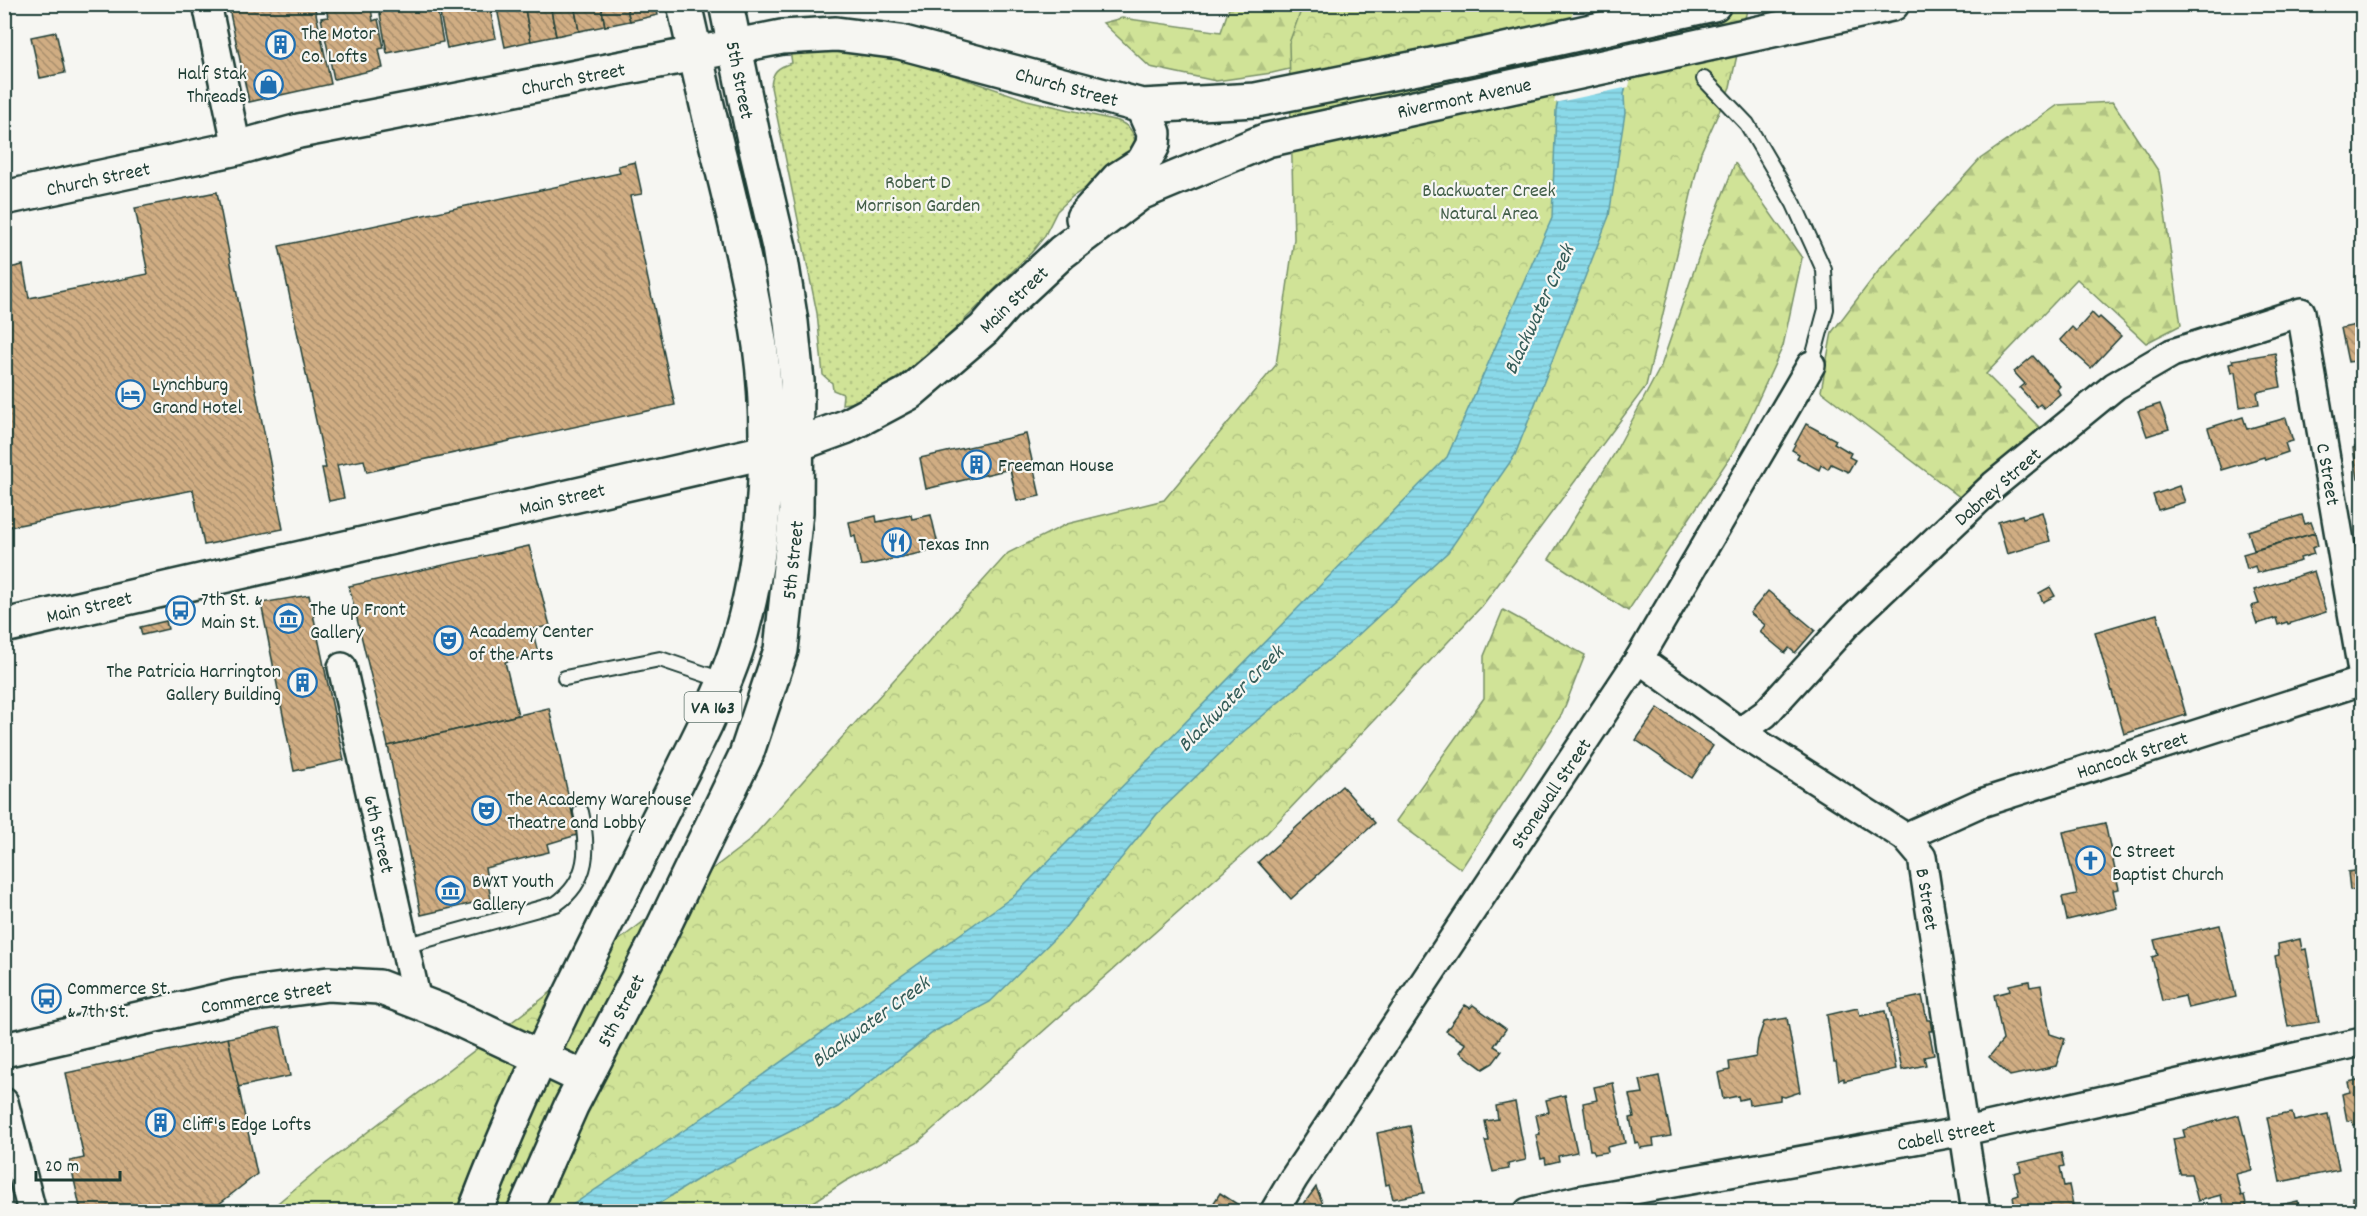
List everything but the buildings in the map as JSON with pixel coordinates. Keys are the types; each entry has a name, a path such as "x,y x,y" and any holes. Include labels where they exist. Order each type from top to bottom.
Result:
{"main road":[{"name":"5th Street","path":"524,1212 584,1078 655,944 746,754 781,650 796,512 760,348 751,291 684,4"},
{"name":"5th Street","path":"475,1212 509,1127 541,1058 725,681 751,596 757,553 797,381 779,247 726,4"},
{"name":"Rivermont Avenue","path":"1142,106 1256,100 1487,54 1714,4"},
{"name":"Rivermont Avenue","path":"1062,252 1140,193 1267,140 1892,4"},
{"name":"Church Street","path":"4,198 237,147 298,131 782,37 836,34 900,42 1142,106"},
{"path":"1062,252 1088,212 1118,179 1143,163 1153,145 1154,133 1142,106"},
{"name":"Main Street","path":"4,626 782,448 845,427 909,393 984,329 1004,306 1062,252"},
{"name":"Commerce Street","path":"4,1050 238,996 328,984 379,987 417,1001 584,1078"}],"street":[{"path":"207,4 237,147"},
{"name":"C Street","path":"2301,312 2362,671"},
{"name":"Dabney Street","path":"1740,732 1765,714 1848,624 1994,485 2115,386 2172,352 2301,312"},
{"name":"Stonewall Street","path":"1274,1212 1639,659 1811,365"},
{"name":"B Street","path":"1639,659 1740,732 1905,837 1922,857 1976,1212"},
{"name":"6th Street","path":"342,667 417,1001"},
{"name":"Hancock Street","path":"1905,837 1978,804 2362,681"},
{"name":"Cabell Street","path":"1528,1212 1578,1200 1965,1131 2362,1042"},
{"path":"4,1102 32,1212"}],"lane":[{"path":"1704,80 1747,124 1794,204 1824,270 1826,309 1811,365"},
{"path":"565,678 660,659 725,681"},
{"path":"405,946 556,904 565,898 581,876 586,862 581,812"}],"green space":[{"path":"1230,5 1568,5 1272,73 1216,81 1150,67 1103,23 1122,18 1221,32"},
{"name":"Blackwater Creek Natural Area","path":"1303,5 1748,5 1730,87 1701,152 1646,386 1482,606 1267,833 917,1143 844,1182 800,1211 267,1212 315,1172 749,841 1008,553 1067,524 1164,500 1276,365 1294,239 1289,43"},
{"name":"Robert D Morrison Garden","path":"790,51 856,52 921,64 1027,100 1118,121 1132,131 1136,148 1107,175 1073,196 1057,211 1044,237 1031,253 941,343 880,389 847,404 842,404 843,394 833,390 832,383 823,375 817,313 771,87 776,71 792,63"},
{"path":"2113,102 2159,172 2181,325 2146,343 2077,279 1986,374 2040,428 1961,498 1821,391 1832,332 1880,269 1980,159 2058,105"},
{"path":"1735,163 1802,258 1783,346 1736,448 1628,611 1549,559 1613,456 1661,366 1700,253"},
{"path":"1503,610 1585,655 1562,714 1461,869 1396,821 1484,698 1484,656"}],"water":[{"name":"Blackwater Creek","path":"1577,5 1642,5 1624,95 1625,113 1609,216 1515,455 1448,552 1356,637 1235,739 1157,814 1064,929 990,1002 935,1031 838,1107 703,1176 647,1211 562,1212 695,1123 1015,895 1447,457 1552,218 1556,110"}],"pier":[{"path":"1645,4 1629,87 1554,103 1573,11 1603,5"}],"place":[{"name":"The Motor Co. Lofts","path":"280,44"},
{"name":"Half Stak Threads","path":"268,84"},
{"name":"Lynchburg Grand Hotel","path":"131,394"},
{"name":"Freeman House","path":"977,464"},
{"name":"Texas Inn","path":"897,543"},
{"name":"7th St. & Main St.","path":"180,610"},
{"name":"The Up Front Gallery","path":"289,619"},
{"name":"Academy Center of the Arts","path":"448,641"},
{"name":"The Patricia Harrington Gallery Building","path":"302,682"},
{"name":"The Academy Warehouse Theatre and Lobby","path":"486,810"},
{"name":"C Street Baptist Church","path":"2091,861"},
{"name":"BWXT Youth Gallery","path":"451,891"},
{"name":"Commerce St. & 7th St.","path":"46,998"},
{"name":"Cliff's Edge Lofts","path":"161,1123"}]}
